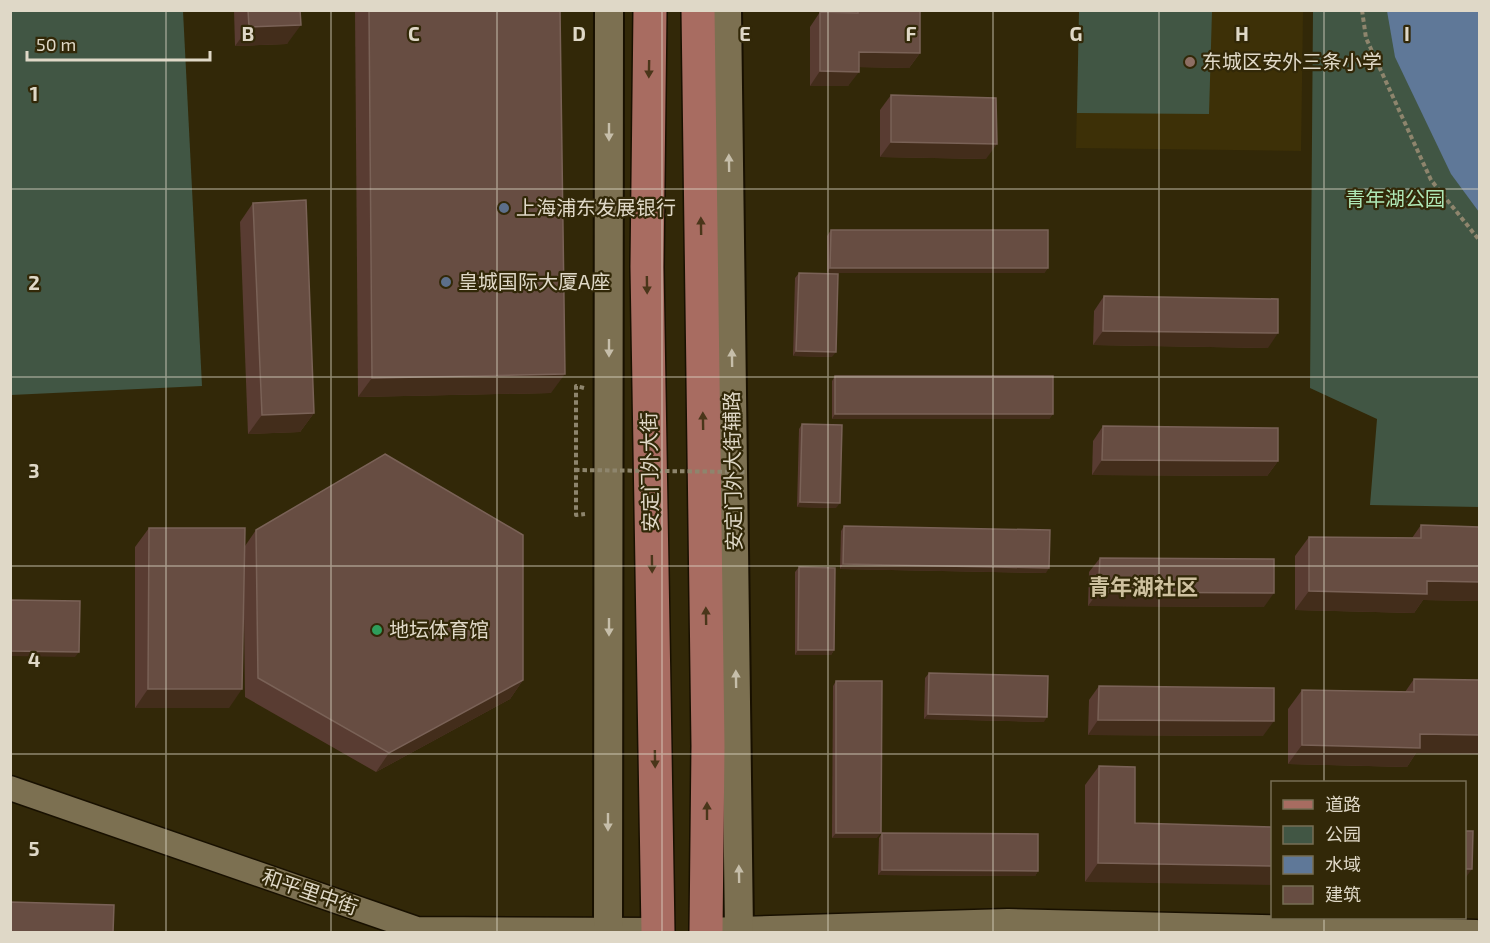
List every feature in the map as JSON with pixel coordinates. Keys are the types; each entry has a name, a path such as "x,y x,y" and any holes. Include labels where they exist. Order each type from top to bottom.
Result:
{"main road":[{"name":"安定门外大街","path":"650,10 647,267 657,932"},
{"path":"698,10 708,746 706,931"}],"street":[{"path":"608,931 609,10"},
{"name":"安定门外大街辅路","path":"727,10 740,931"},
{"name":"和平里中街","path":"10,788 417,929 657,932"},
{"path":"706,931 1008,921 1476,933"}],"path":[{"path":"1362,10 1366,38 1431,180 1479,241"},
{"path":"576,386 576,515"},
{"path":"575,470 745,472"}],"shaded area":[{"name":"东城区安外三条小学","path":"1079,11 1303,11 1301,151 1076,148"}],"green space":[{"path":"11,10 183,11 202,386 11,395"},
{"path":"1079,11 1212,11 1209,114 1077,113"},
{"name":"青年湖公园","path":"1313,11 1479,11 1479,507 1370,505 1377,419 1310,388"}],"water":[{"path":"1387,11 1479,11 1479,212 1451,174 1395,57"}],"building":[{"path":"248,10 300,10 301,25 249,27"},
{"path":"369,10 560,10 565,374 372,378"},
{"path":"858,10 920,11 920,53 859,52 859,72 820,71 820,12 858,13"},
{"path":"891,95 996,98 997,144 891,142"},
{"path":"306,200 314,413 262,415 253,203"},
{"path":"831,230 1048,230 1048,268 830,268"},
{"path":"799,273 838,274 836,352 796,351"},
{"path":"1104,296 1278,299 1278,333 1103,331"},
{"path":"835,376 1053,376 1053,414 835,414"},
{"path":"802,424 842,425 840,503 800,502"},
{"path":"1103,426 1278,428 1278,461 1102,460"},
{"path":"385,454 523,535 523,680 389,753 258,678 256,530"},
{"path":"1421,525 1479,527 1479,582 1427,581 1427,594 1309,591 1309,537 1421,538"},
{"path":"844,526 1050,530 1049,568 843,564"},
{"path":"149,528 245,528 242,689 148,689"},
{"path":"1100,558 1274,559 1274,593 1098,592"},
{"path":"799,567 835,568 834,650 798,650"},
{"path":"10,600 80,601 79,652 10,651"},
{"path":"929,673 1048,676 1047,717 928,714"},
{"path":"1414,679 1479,680 1479,735 1420,734 1420,748 1302,745 1302,690 1414,692"},
{"path":"836,681 882,681 881,833 836,833"},
{"path":"1099,686 1274,688 1274,721 1098,720"},
{"path":"1099,766 1135,767 1135,823 1271,827 1271,866 1098,863"},
{"path":"1466,831 1473,831 1472,869 1466,869"},
{"path":"882,833 1038,834 1038,871 882,870"},
{"path":"10,902 114,905 113,933 10,933"}],"place":[{"name":"东城区安外三条小学","path":"1190,62"},
{"name":"上海浦东发展银行","path":"504,208"},
{"name":"皇城国际大厦A座","path":"446,282"},
{"name":"地坛体育馆","path":"377,630"}],"district":[{"name":"青年湖社区","path":"1143,587"}]}
